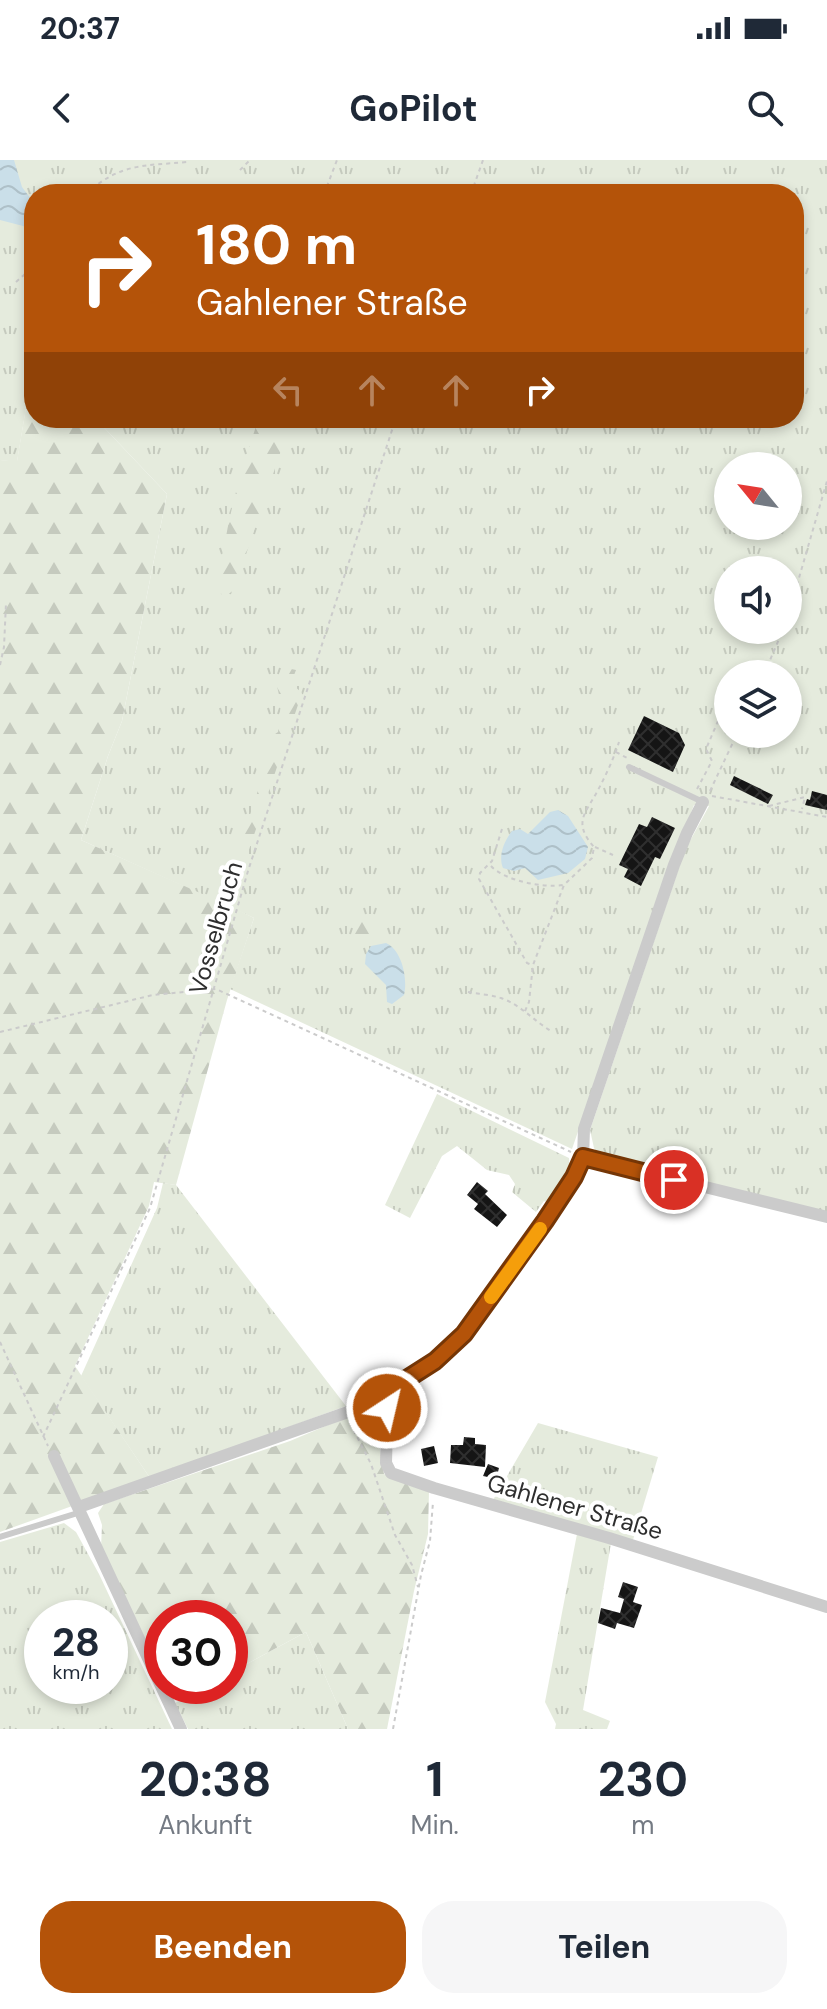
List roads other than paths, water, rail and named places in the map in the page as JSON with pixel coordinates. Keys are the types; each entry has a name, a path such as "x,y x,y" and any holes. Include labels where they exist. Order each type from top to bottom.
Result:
{"street":[{"path":"80,1509 345,1413 388,1391 435,1361 464,1334 545,1221 574,1177 583,1157 584,1129 674,865 701,798"},
{"path":"583,1157 827,1217"},
{"name":"Gahlener Straße","path":"388,1391 385,1425 388,1470 434,1488 566,1525 827,1607"},
{"path":"54,1456 181,1729"}],"lane":[{"path":"629,767 701,798"},
{"path":"0,1537 80,1509"}],"water":[{"path":"0,160 14,160 24,190 24,227 0,220"},
{"path":"558,810 568,816 588,847 585,859 568,873 538,880 525,868 514,871 503,868 503,849 512,831 520,829 528,834 550,812"},
{"path":"386,943 400,958 405,981 404,995 392,1004 387,1002 386,985 365,964 371,946"}]}
